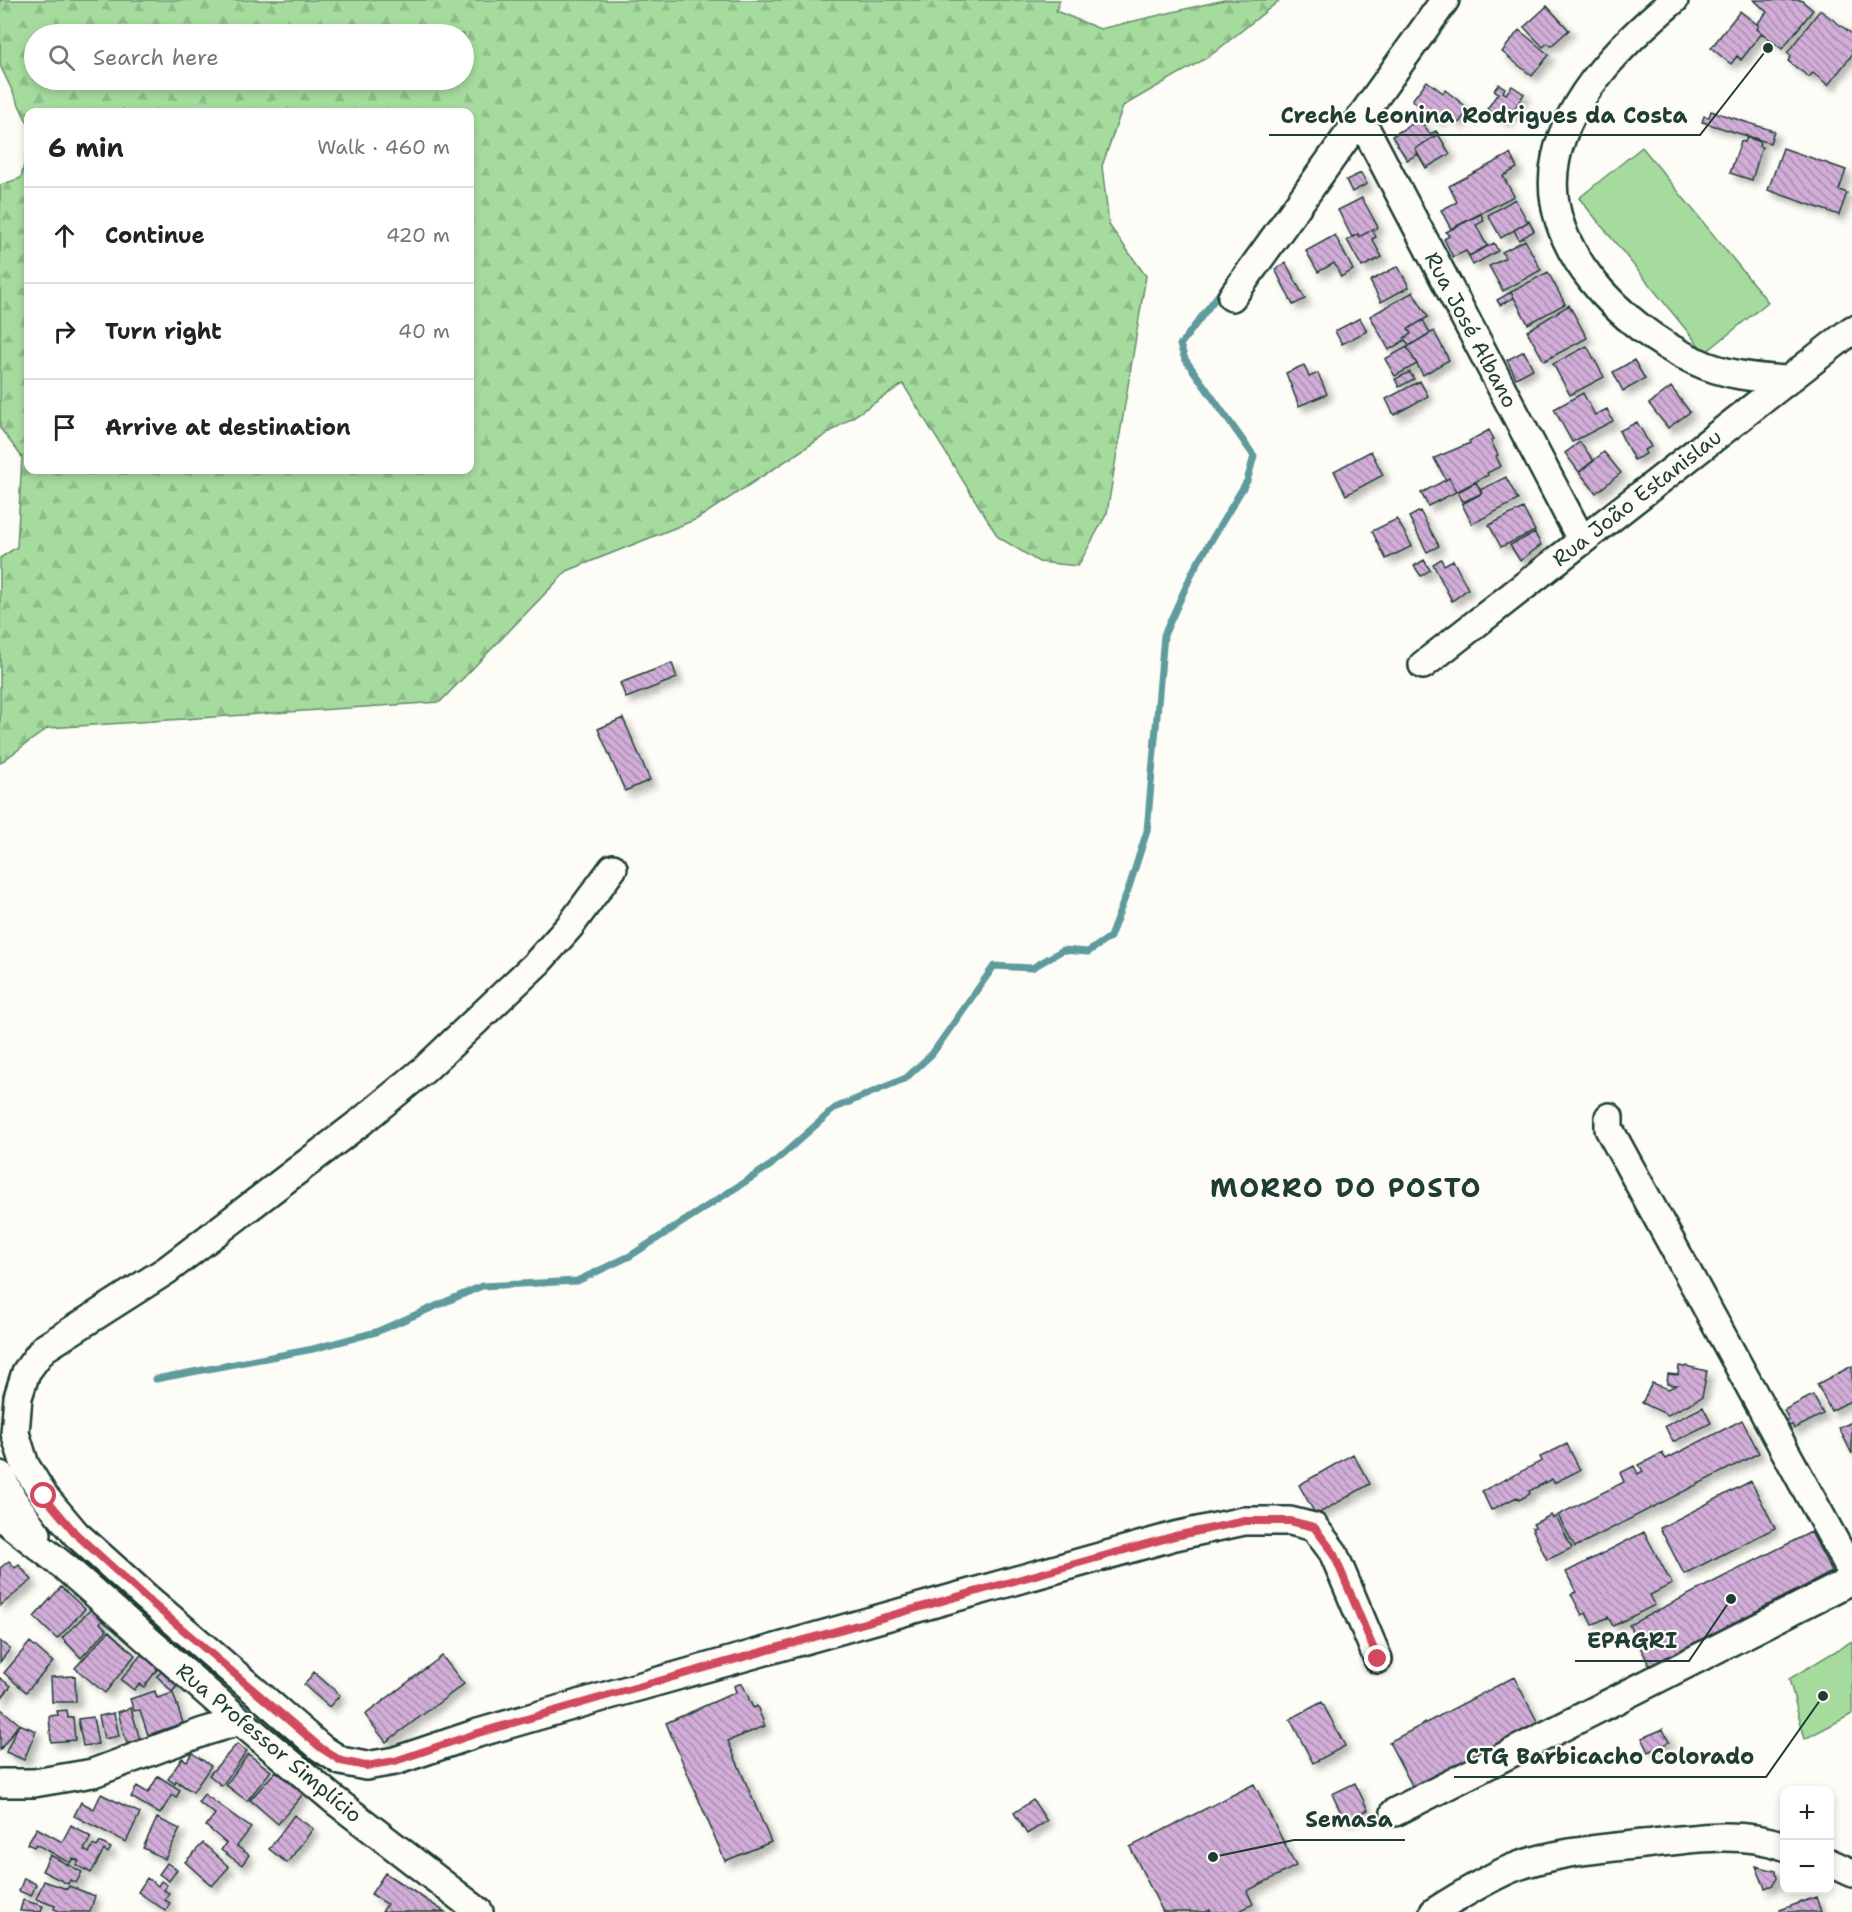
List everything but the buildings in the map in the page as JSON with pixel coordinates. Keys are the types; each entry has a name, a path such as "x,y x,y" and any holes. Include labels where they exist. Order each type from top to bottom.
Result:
{"street":[{"path":"1232,297 1445,0"},
{"path":"1674,0 1622,48 1579,101 1566,125 1555,159 1553,185 1558,217 1570,248 1595,285 1629,319 1660,343 1696,362 1720,370 1752,378 1788,380"},
{"name":"Rua José Albano","path":"1360,118 1582,541"},
{"name":"Rua João Estanislau","path":"1423,665 1852,330"},
{"path":"614,868 570,926 537,963 425,1069 362,1121 167,1270 43,1349 26,1371 18,1396 15,1433 25,1465 44,1496 76,1534 146,1598 321,1748 341,1761 366,1766 395,1761 478,1733 957,1596 1175,1536 1245,1521 1290,1521 1314,1527 1333,1552 1378,1659"},
{"path":"1609,1117 1609,1129 1852,1573"},
{"name":"Rua Professor Simplício","path":"0,1476 30,1525 65,1567"},
{"name":"Rua Professor Simplício","path":"0,1516 65,1567 240,1722 333,1799 479,1912"},
{"path":"1395,1812 1852,1580"},
{"path":"0,1783 34,1783 93,1773 203,1732 240,1722"},
{"path":"1434,1912 1467,1891 1511,1869 1553,1856 1707,1837 1743,1838 1780,1845"},
{"path":"1834,1865 1852,1873"}],"green space":[{"path":"0,0 1060,0 1056,11 1100,29 1224,0 1280,0 1210,56 1123,106 1102,166 1109,225 1146,276 1107,513 1078,566 1039,562 998,537 903,384 697,519 567,571 440,702 48,728 0,763 0,558 17,547 22,457 0,428 0,185 21,178 24,164 24,474 474,474 474,108 24,108 24,116 0,65"},
{"path":"1642,147 1768,302 1705,353 1579,198"},
{"path":"1852,1641 1852,1714 1805,1739 1789,1679"}],"waterway":[{"path":"156,1379 313,1349 376,1332 482,1286 577,1281 630,1256 771,1165 835,1108 906,1078 932,1054 994,966 1032,968 1063,950 1088,952 1110,937 1147,831 1164,635 1194,569 1247,481 1254,456 1185,359 1180,345 1225,286"}],"place":[{"name":"Creche Leonina Rodrigues da Costa","path":"1768,48"},
{"name":"EPAGRI","path":"1731,1599"},
{"name":"CTG Barbicacho Colorado","path":"1823,1696"},
{"name":"Semasa","path":"1213,1857"}],"district":[{"name":"MORRO DO POSTO","path":"1346,1187"}],"route":[{"path":"44,1496 76,1534 146,1598 321,1748 341,1761 366,1766 395,1761 478,1733 613,1694 1175,1536 1245,1521 1290,1521 1314,1527 1333,1552 1378,1659"}]}
